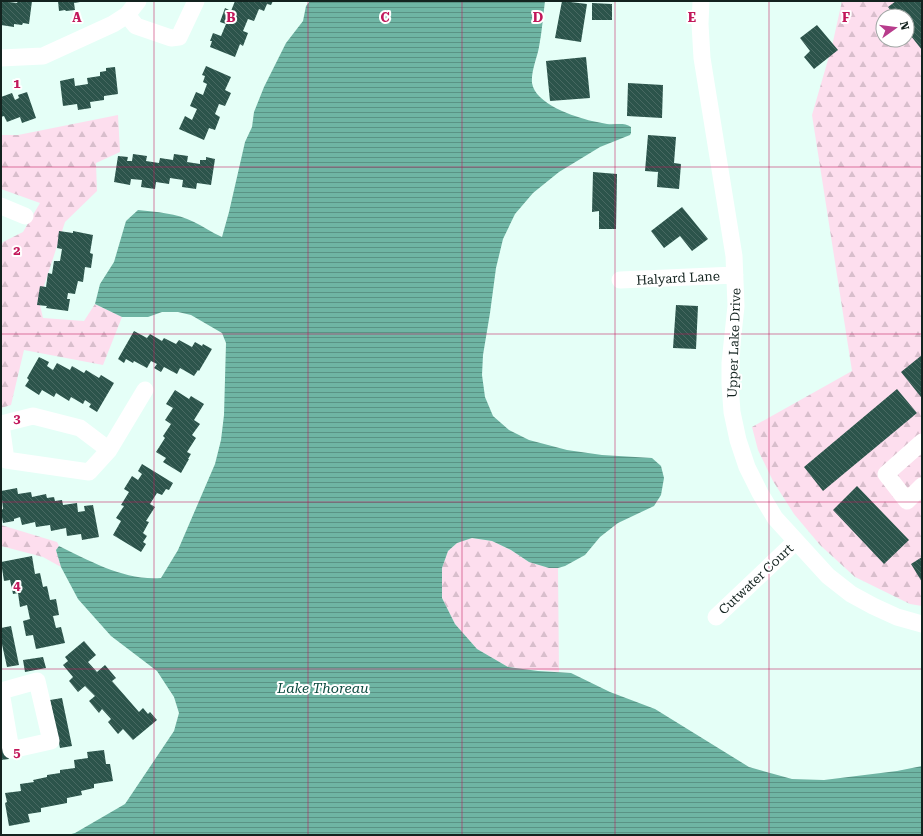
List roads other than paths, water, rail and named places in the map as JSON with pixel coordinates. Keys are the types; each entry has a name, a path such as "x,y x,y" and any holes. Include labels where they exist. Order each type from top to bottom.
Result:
{"street":[{"path":"1,58 42,56 113,24 127,15 138,1"},
{"path":"127,15 136,26 171,38 179,37 196,1"},
{"name":"Upper Lake Drive","path":"701,1 700,24 702,58 734,256 736,306 730,362 732,412 736,432 748,467 760,493 776,518 828,576 851,594 873,606 897,617 922,624"},
{"path":"1,206 25,216"},
{"name":"Halyard Lane","path":"620,280 735,275"},
{"path":"109,450 80,428 33,416 1,424 6,460 89,472 109,450 145,390"},
{"path":"922,442 886,474 907,501 922,486"},
{"name":"Cutwater Court","path":"716,617 796,541"}],"water":[{"name":"Lake Thoreau","path":"310,1 545,1 540,41 532,74 532,83 535,90 540,97 548,103 566,113 592,121 607,124 623,124 631,127 630,135 600,147 559,172 533,193 515,214 503,239 496,268 483,355 482,375 485,397 493,416 509,430 529,440 567,450 602,455 652,458 661,466 664,478 661,495 654,506 618,523 600,537 585,555 565,566 558,568 549,568 529,562 511,550 492,541 472,538 457,543 448,551 442,568 442,598 455,624 477,649 508,667 571,673 610,692 655,709 749,767 792,779 824,780 897,771 922,766 922,835 68,835 75,833 125,804 174,731 179,713 174,697 157,671 111,636 78,599 61,567 56,550 59,546 95,564 121,573 148,578 161,578 178,550 215,464 221,440 224,415 226,343 222,333 191,315 178,312 162,312 148,317 122,317 95,304 100,284 114,262 126,221 138,210 166,213 187,219 222,237 245,142 252,127 254,112 264,87 286,43 303,21 306,6"}]}
